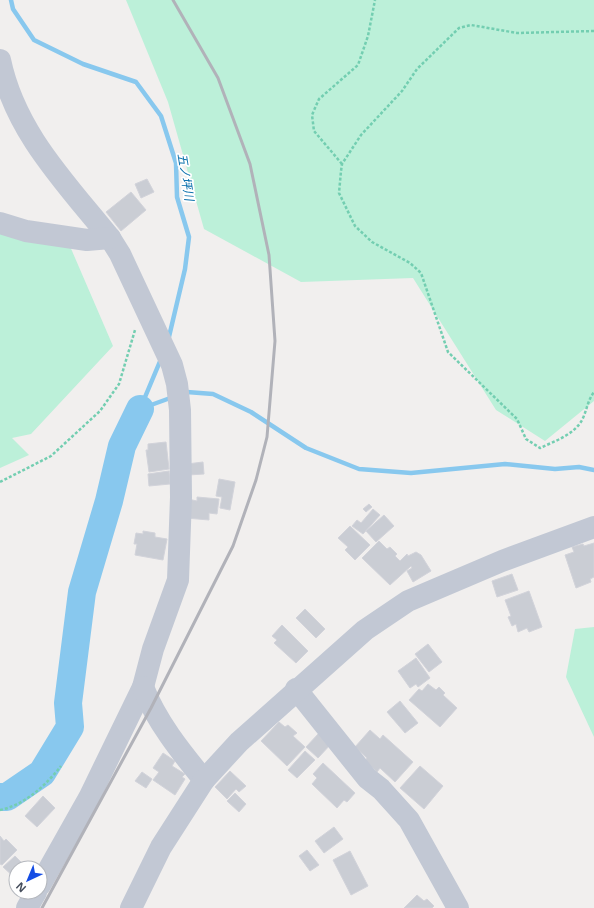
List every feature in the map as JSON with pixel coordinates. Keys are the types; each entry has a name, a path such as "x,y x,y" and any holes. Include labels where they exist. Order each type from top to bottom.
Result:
{"street":[{"path":"0,60 11,99 25,127 37,147 110,238 143,301 157,329 175,375 180,410 181,497 178,580 153,649 143,687 89,798 48,871"},
{"path":"0,223 26,231 87,240 110,238"},
{"path":"132,908 161,848 204,780 239,742 296,689 365,630 408,601 502,561 594,527"},
{"path":"143,687 151,708 188,761 204,780"},
{"path":"296,689 367,778 381,789 409,820 458,908"}],"path":[{"path":"342,164 314,131 312,115 319,99 358,65 368,36 375,0"},
{"path":"594,31 517,32 471,25 459,28 417,69 402,91 361,135 342,164 339,193 355,226 372,242 410,263 421,274 448,352 517,419 526,439 540,448 573,430 582,419 588,401 594,392"},
{"path":"0,482 51,456 100,411 119,384 143,301"},
{"path":"0,810 30,796 46,784 61,766"}],"green space":[{"path":"126,0 594,0 594,401 545,441 496,410 413,278 301,282 204,229 168,102"},
{"path":"0,216 63,230 113,346 31,434 12,438 29,455 0,468"},
{"path":"594,627 594,737 566,677 575,629"}],"building":[{"path":"147,179 154,192 141,198 135,184"},
{"path":"131,192 146,210 121,231 106,212"},
{"path":"166,442 169,469 149,472 146,450 148,450 148,444"},
{"path":"203,462 204,474 188,475 187,464"},
{"path":"169,471 170,484 149,486 148,474"},
{"path":"219,479 235,482 230,510 220,508 222,497 216,496"},
{"path":"197,497 219,499 217,514 209,513 209,520 186,518 188,499 197,501"},
{"path":"369,504 372,507 366,512 363,509"},
{"path":"373,509 380,515 363,534 352,526 357,520 361,523"},
{"path":"384,515 394,526 376,542 366,531"},
{"path":"350,526 370,545 355,560 345,550 348,547 338,538"},
{"path":"143,531 155,533 155,537 167,539 163,560 135,555 137,544 134,544 136,533 143,534"},
{"path":"379,541 387,549 390,547 397,554 395,556 400,561 407,554 408,556 416,552 421,555 431,571 413,582 407,571 412,568 411,566 390,585 362,558"},
{"path":"594,543 594,577 590,579 591,582 576,588 565,555 574,552 572,547"},
{"path":"512,574 518,590 497,597 492,581"},
{"path":"529,591 542,627 529,632 527,628 518,632 516,624 512,626 508,617 511,616 505,600"},
{"path":"305,609 325,629 316,638 296,618"},
{"path":"282,625 308,651 296,663 274,643 277,640 272,636"},
{"path":"428,644 442,662 429,672 415,654"},
{"path":"416,658 430,678 418,687 416,684 410,688 398,671"},
{"path":"428,684 436,690 439,687 445,693 443,695 457,708 440,727 409,700 419,689 422,691"},
{"path":"400,701 418,723 405,733 387,712"},
{"path":"279,722 285,727 288,725 297,733 293,736 305,747 287,766 261,741"},
{"path":"370,730 380,739 383,735 413,762 395,782 380,768 377,772 365,761 367,758 355,747"},
{"path":"319,733 331,744 318,758 306,747"},
{"path":"305,751 315,760 297,778 288,770"},
{"path":"163,753 175,761 172,766 185,774 182,777 185,779 175,795 153,780 159,772 153,768"},
{"path":"323,763 355,793 347,802 344,800 337,808 312,784 317,778 313,774"},
{"path":"420,766 443,786 424,809 400,788"},
{"path":"230,771 246,786 239,792 236,789 227,799 215,787"},
{"path":"142,772 152,779 146,788 135,781"},
{"path":"235,793 246,804 239,812 227,801"},
{"path":"43,796 55,808 37,827 25,816"},
{"path":"334,827 343,839 324,853 315,841"},
{"path":"0,836 4,841 6,839 17,850 2,865 0,864"},
{"path":"307,850 319,865 310,871 299,856"},
{"path":"350,851 368,886 351,895 333,860"},
{"path":"15,856 19,860 11,860"},
{"path":"8,862 8,872 3,867"},
{"path":"417,895 424,901 427,899 434,906 432,908 404,908"}],"waterway":[{"name":"五ノ坪川","path":"11,0 13,9 34,40 83,64 136,82 161,116 176,163 177,197 189,237 185,269 168,341"},
{"name":"五ノ坪川","path":"140,409 161,359"},
{"path":"183,393 213,394 251,412 306,448 359,469 411,473 505,464 555,469 579,467 594,470"},
{"path":"140,409 173,397"},
{"path":"0,797 7,797 42,773 70,727 68,703 82,592 109,501 122,446 140,409"}],"railway":[{"path":"42,908 151,708 233,546 256,480 267,437 275,341 269,255 250,164 218,78 173,0"}]}
